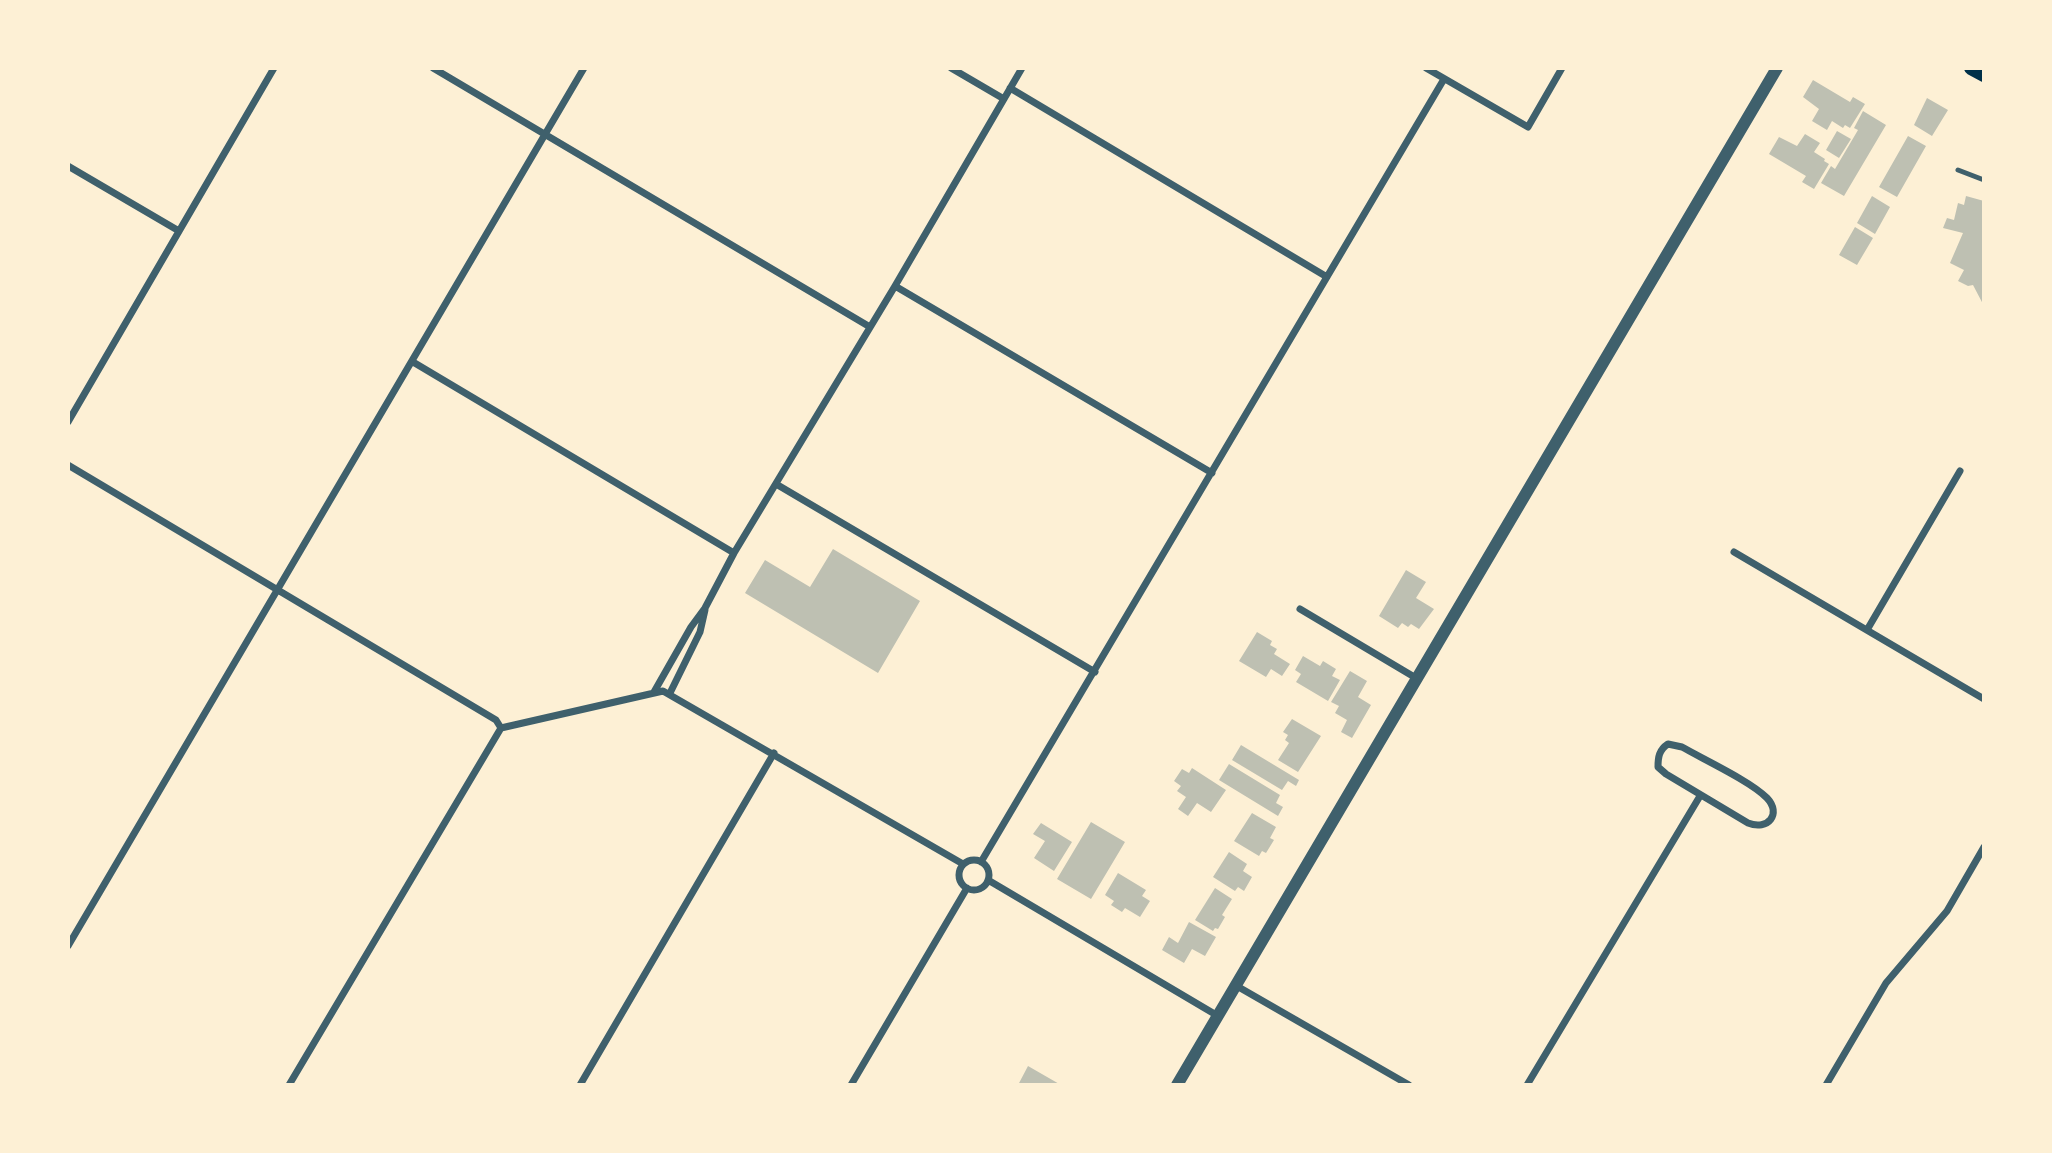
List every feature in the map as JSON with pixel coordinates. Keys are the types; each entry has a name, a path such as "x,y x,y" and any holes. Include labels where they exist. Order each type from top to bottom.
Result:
{"main road":[{"path":"1971,68 1984,75"}],"street":[{"path":"68,422 274,68"},
{"path":"433,68 870,327"},
{"path":"68,947 584,68"},
{"path":"951,68 1004,99"},
{"path":"654,692 1022,68"},
{"path":"1426,68 1528,127 1563,68"},
{"path":"1177,1085 1777,68"},
{"path":"982,862 1444,79"},
{"path":"1010,88 1327,277"},
{"path":"68,166 180,231"},
{"path":"895,286 1212,473"},
{"path":"412,362 734,553"},
{"path":"68,465 277,587 496,720 501,728"},
{"path":"1867,630 1960,471"},
{"path":"776,484 1095,672"},
{"path":"1734,552 1984,699"},
{"path":"670,693 700,632 705,608"},
{"path":"1300,609 1416,678"},
{"path":"302,1085 291,1082 501,728 654,692 670,693 963,864"},
{"path":"1668,744 1682,747 1761,793 1773,806 1773,814 1764,826 1756,826 1700,796 1658,767 1662,748 1668,744"},
{"path":"580,1085 775,754"},
{"path":"1527,1085 1700,796"},
{"path":"1826,1085 1886,983 1947,911 1984,847"},
{"path":"972,860 982,862 988,870 988,880 982,888 967,888 959,880 963,864 972,860"},
{"path":"988,880 1218,1016"},
{"path":"850,1085 967,888"},
{"path":"1235,985 1409,1085"}],"lane":[{"path":"1958,170 1984,180"}],"building":[{"path":"1813,80 1850,102 1853,97 1865,104 1850,128 1845,125 1843,128 1832,121 1827,130 1812,121 1819,109 1803,97"},
{"path":"1927,98 1948,110 1932,136 1914,125"},
{"path":"1863,111 1886,125 1844,196 1821,183 1831,166 1835,169 1858,130 1854,128"},
{"path":"1837,131 1851,139 1839,158 1826,150"},
{"path":"1805,134 1820,143 1814,152 1829,164 1814,189 1802,182 1806,176 1769,154 1779,137 1797,146"},
{"path":"1908,136 1926,146 1897,197 1879,187"},
{"path":"1872,196 1890,207 1875,234 1857,223"},
{"path":"1966,196 1984,201 1984,306 1973,285 1968,286 1958,281 1964,270 1950,263 1963,233 1943,228 1947,218 1954,220 1958,203 1964,205"},
{"path":"1855,227 1873,238 1857,265 1839,255"},
{"path":"833,549 920,601 878,673 745,593 765,560 810,587"},
{"path":"1406,570 1426,582 1416,598 1434,609 1419,629 1402,623 1398,628 1379,616"},
{"path":"1257,632 1272,641 1270,645 1277,649 1274,654 1290,664 1282,676 1271,669 1266,677 1239,661"},
{"path":"1303,656 1320,666 1323,661 1336,669 1332,676 1340,680 1328,701 1296,682 1301,674 1295,670"},
{"path":"1350,671 1367,681 1358,697 1371,705 1352,738 1341,732 1347,720 1335,713 1339,706 1331,702"},
{"path":"1292,719 1321,736 1298,772 1278,760 1289,743 1285,740 1288,735 1283,732"},
{"path":"1241,745 1299,780 1296,786 1288,781 1282,790 1232,760"},
{"path":"1229,764 1280,795 1276,803 1283,807 1278,816 1219,780"},
{"path":"1192,768 1226,790 1211,812 1197,803 1188,816 1178,809 1186,797 1177,791 1181,786 1174,781 1182,769 1189,773"},
{"path":"1252,813 1276,827 1270,838 1274,840 1266,853 1262,851 1259,856 1234,841"},
{"path":"1091,822 1125,842 1091,899 1057,879"},
{"path":"1041,823 1072,842 1054,871 1034,858 1045,841 1033,834"},
{"path":"1229,852 1247,864 1243,871 1252,877 1244,891 1238,887 1235,891 1213,877"},
{"path":"1118,873 1146,890 1142,896 1150,901 1140,917 1125,908 1122,912 1111,905 1114,901 1105,895"},
{"path":"1215,888 1232,899 1222,915 1225,917 1218,929 1213,931 1195,920"},
{"path":"1189,922 1216,937 1205,956 1192,949 1184,963 1162,950 1169,937 1178,943"},
{"path":"1028,1066 1061,1085 1018,1085"}]}
